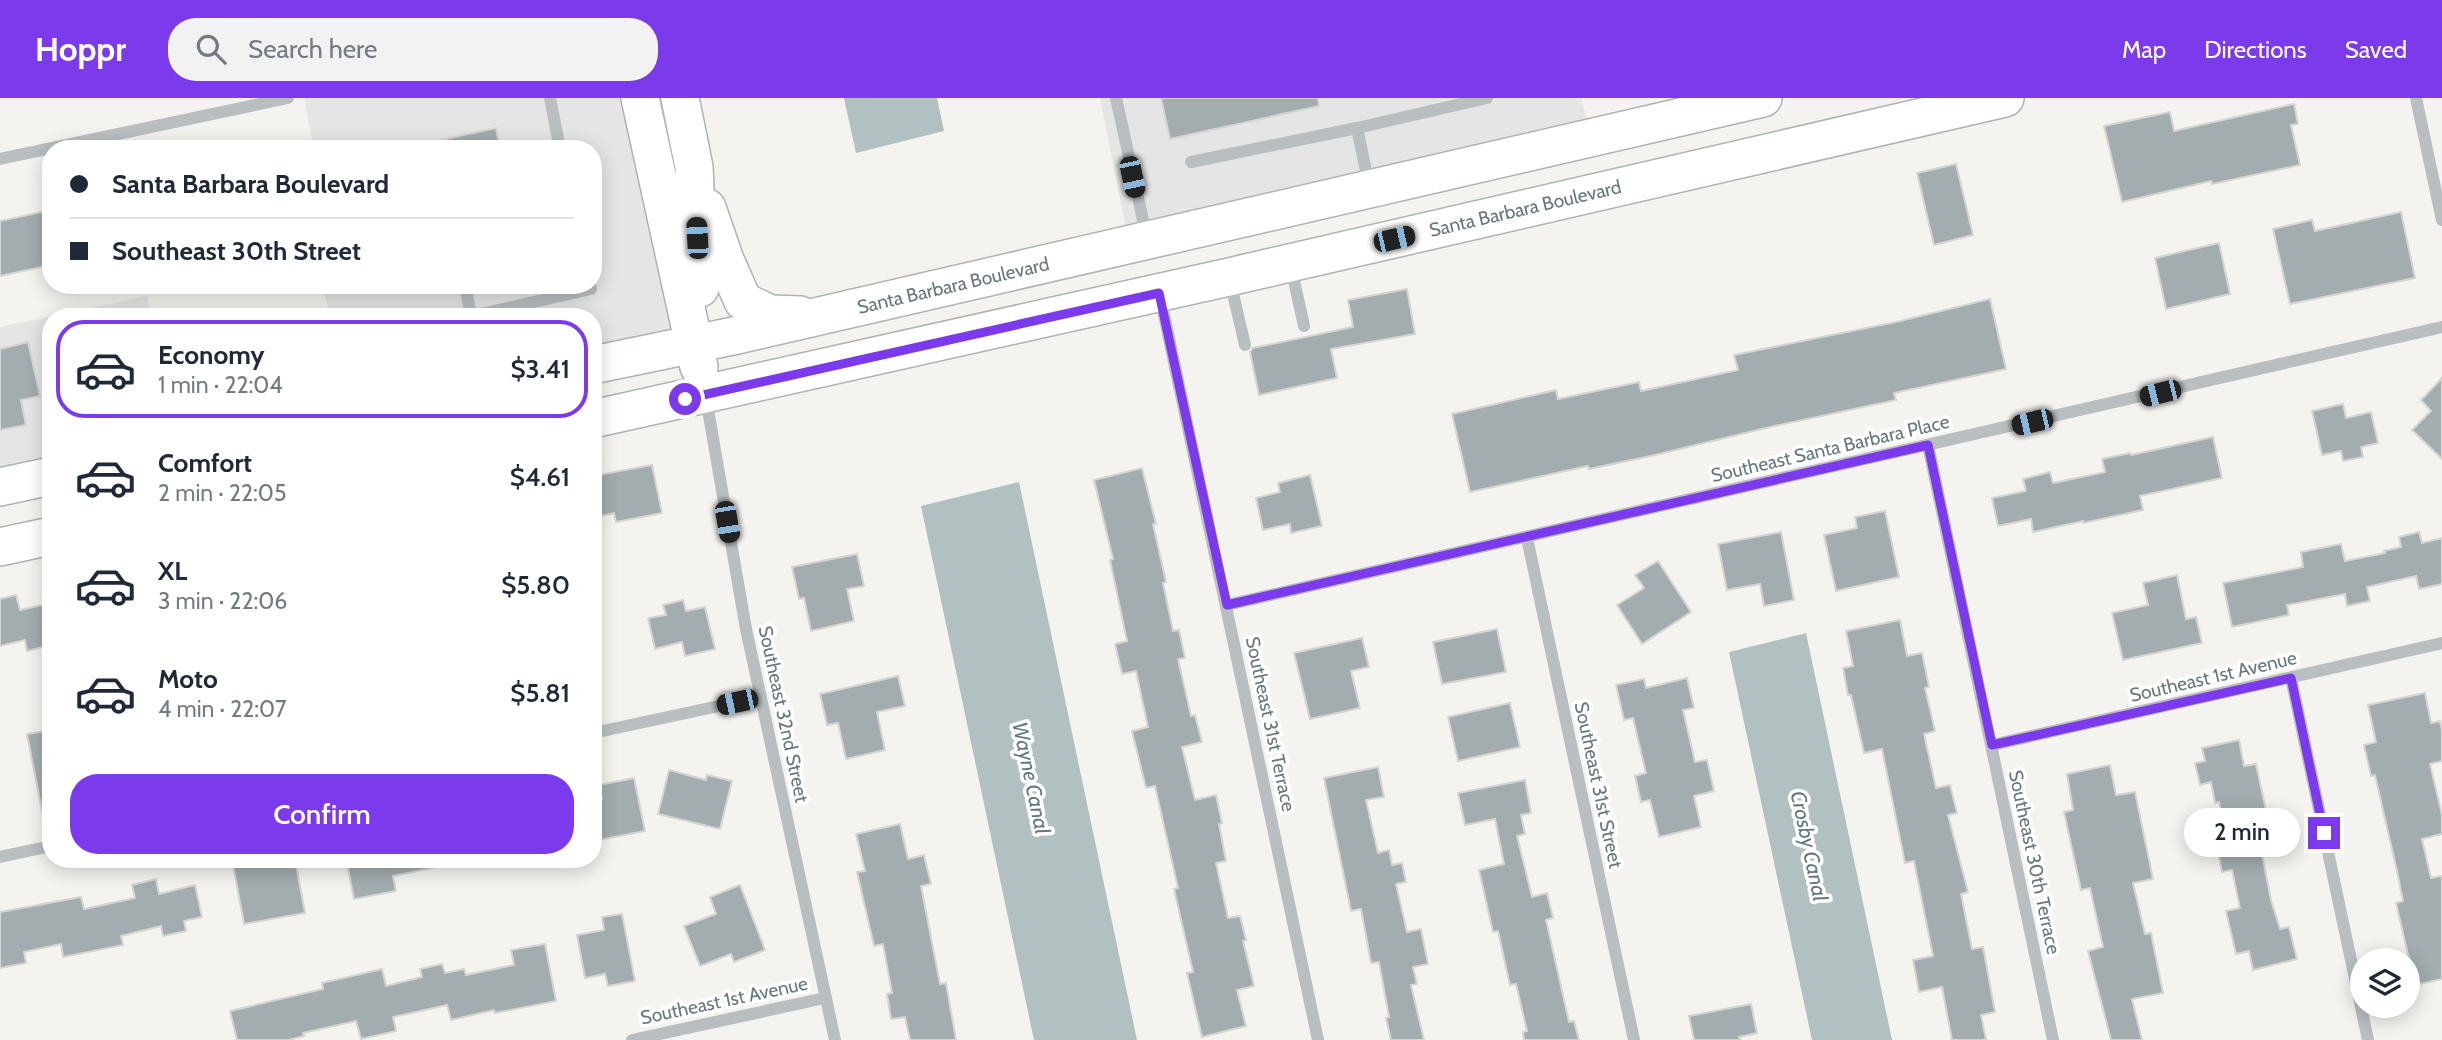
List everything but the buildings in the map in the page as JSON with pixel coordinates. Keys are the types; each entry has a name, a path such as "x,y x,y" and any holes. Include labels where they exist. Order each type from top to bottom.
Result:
{"main road":[{"path":"640,98 698,343 705,394"},
{"path":"680,98 694,167 725,260 743,301 770,314 819,316"},
{"name":"Santa Barbara Boulevard","path":"602,363 819,316 1763,98"},
{"name":"Santa Barbara Boulevard","path":"602,417 1159,293 2005,98"},
{"path":"694,167 698,343"},
{"path":"0,486 42,478"},
{"path":"0,547 42,538"}],"street":[{"path":"90,140 288,98"},
{"path":"550,98 558,140"},
{"path":"1116,98 1147,240"},
{"path":"1191,162 1487,98"},
{"path":"2416,98 2442,220"},
{"path":"1357,128 1369,189"},
{"path":"0,159 42,150"},
{"path":"1290,263 1304,326"},
{"path":"1229,277 1244,345"},
{"name":"Southeast 31st Terrace","path":"1159,293 1318,1040"},
{"path":"517,294 519,304"},
{"path":"503,308 547,294"},
{"name":"Southeast Santa Barbara Place","path":"1227,605 2442,327"},
{"name":"Southeast 32nd Street","path":"705,394 746,629 835,1040"},
{"name":"Southeast 30th Terrace","path":"1928,445 2053,1040"},
{"name":"Southeast 31st Street","path":"1527,538 1634,1040"},
{"name":"Southeast 1st Avenue","path":"1992,745 2442,643"},
{"path":"2291,678 2368,1040"},
{"path":"602,731 761,697"},
{"path":"0,857 42,848"},
{"name":"Southeast 1st Avenue","path":"632,1040 825,998"}],"shaded area":[{"path":"304,98 627,98 678,336 602,351 602,308 328,308 325,294 602,294 602,140 312,140"},
{"path":"1100,98 1581,98 1589,126 1127,233"},
{"path":"147,296 149,308 90,308"},
{"path":"42,318 42,467 0,475 0,327"}],"water":[{"path":"844,98 937,98 944,131 856,153"},
{"name":"Wayne Canal","path":"1019,482 1137,1040 1034,1040 921,506"},
{"name":"Crosby Canal","path":"1806,633 1892,1040 1812,1040 1729,652"}],"route":[{"path":"685,399 1159,293 1227,605 1928,445 1992,745 2291,678 2324,833"}]}
